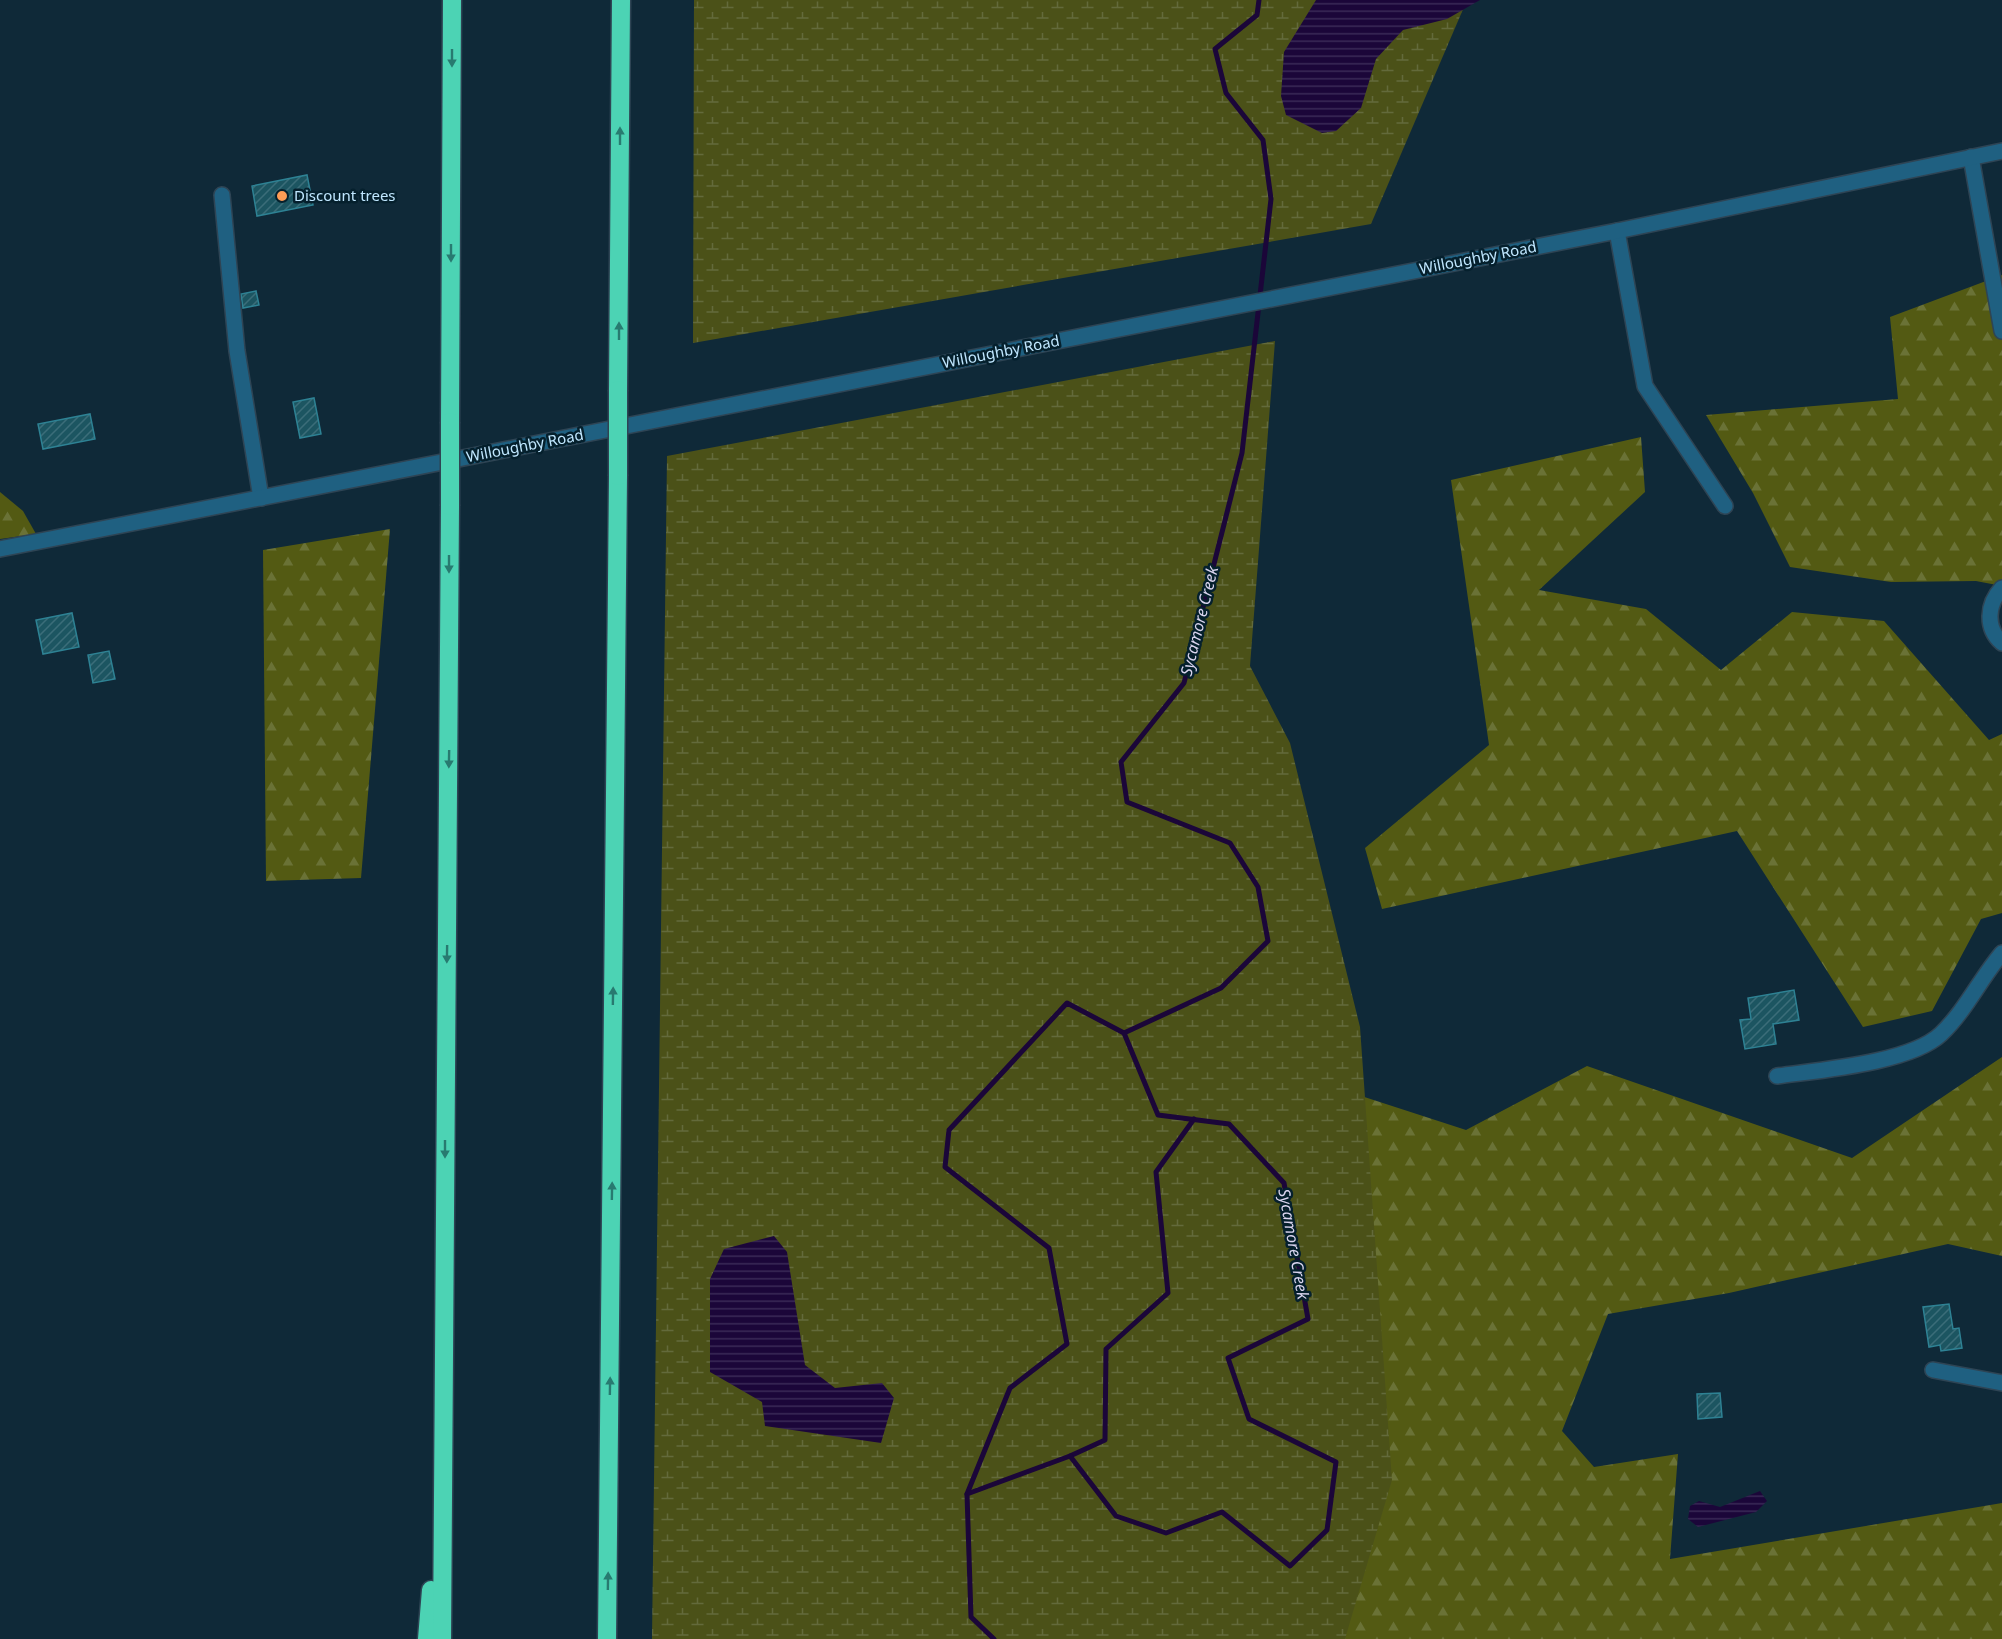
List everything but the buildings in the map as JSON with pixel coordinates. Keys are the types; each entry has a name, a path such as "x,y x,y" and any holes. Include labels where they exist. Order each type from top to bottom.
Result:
{"highway":[{"path":"442,1639 452,0"},
{"path":"607,1639 621,0"},
{"path":"427,1639 442,1469"}],"street":[{"name":"Willoughby Road","path":"0,549 1617,231 2002,151"},
{"path":"1971,157 2002,331"},
{"path":"222,195 237,351 261,498"},
{"path":"1617,231 1645,386 1725,506"},
{"path":"2002,588 1993,597 1989,613 1994,636 2002,643"},
{"path":"1777,1076 1902,1055 1919,1048 1939,1036 1962,1010 1987,970 2002,953"},
{"path":"1933,1370 2002,1383"}],"green space":[{"path":"694,0 1467,0 1371,224 693,343"},
{"path":"2002,275 2002,586 1976,581 1891,582 1790,567 1753,493 1706,415 1898,399 1890,317"},
{"path":"1275,341 1250,666 1290,743 1360,1027 1392,1480 1345,1639 652,1639 667,456"},
{"path":"1641,437 1645,492 1539,590 1646,609 1721,670 1792,612 1884,621 1989,740 2002,734 2002,913 1981,919 1932,1011 1863,1027 1737,831 1382,909 1365,848 1489,745 1451,480"},
{"path":"0,492 23,511 36,534 0,539"},
{"path":"390,529 361,878 266,881 263,550"},
{"path":"2002,1057 2002,1256 1948,1244 1729,1293 1608,1314 1562,1431 1594,1467 1678,1454 1670,1559 2002,1503 2002,1639 1047,1639 1312,1080 1466,1130 1587,1066 1852,1158"}],"shaded area":[{"path":"1316,0 1480,0 1447,19 1403,30 1376,59 1361,108 1336,131 1322,133 1286,115 1281,96 1284,52"},
{"path":"774,1236 787,1252 805,1365 835,1388 882,1383 894,1398 881,1443 765,1426 762,1402 710,1372 710,1279 724,1249"},
{"path":"1760,1491 1767,1501 1756,1512 1698,1527 1688,1519 1690,1506 1699,1501 1720,1507"}],"waterway":[{"name":"Sycamore Creek","path":"994,1639 971,1617 967,1494 1070,1456 1116,1516 1166,1533 1222,1512 1290,1566 1327,1530 1336,1462 1249,1419 1228,1358 1308,1319 1284,1183 1229,1124 1158,1115 1124,1033 1221,988 1268,941 1258,887 1230,843 1127,802 1121,762 1184,683 1242,453 1271,199 1263,140 1226,93 1215,49 1257,15 1259,0"},
{"path":"967,1494 1010,1388 1067,1344 1049,1248 945,1167 949,1130 1067,1003 1124,1033"},
{"path":"1070,1456 1105,1440 1106,1349 1168,1293 1156,1172 1194,1119"}],"place":[{"name":"Discount trees","path":"282,196"}]}
